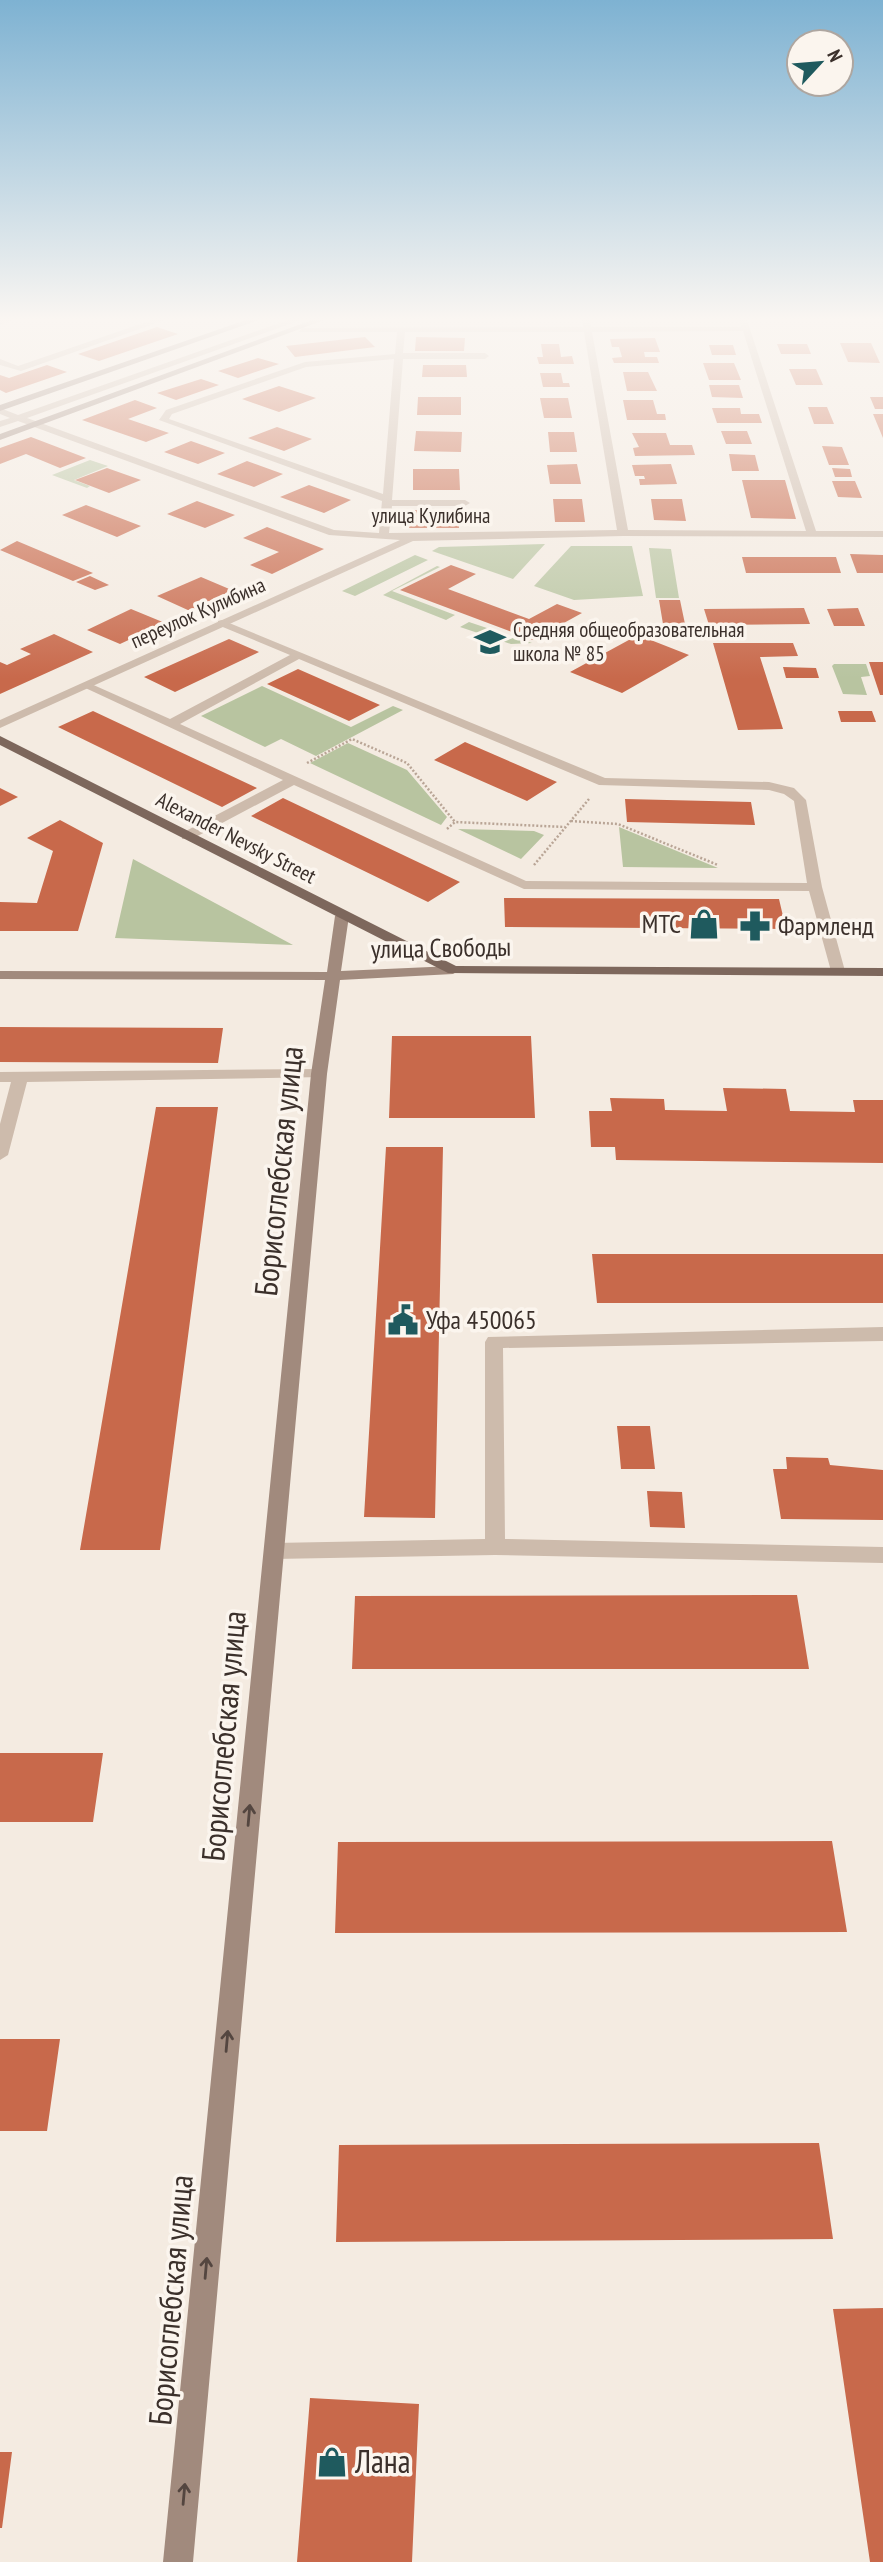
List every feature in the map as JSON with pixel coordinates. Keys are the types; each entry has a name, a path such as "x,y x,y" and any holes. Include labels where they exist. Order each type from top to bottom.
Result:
{"main road":[{"name":"Alexander Nevsky Street","path":"0,740 342,916 453,970"},
{"name":"улица Свободы","path":"453,970 883,972"}],"street":[{"name":"улица Кулибина","path":"79,440 333,533 412,538 623,533 883,534"},
{"path":"218,440 387,501 465,503"},
{"path":"384,537 392,440"},
{"path":"606,440 623,533"},
{"path":"782,440 812,534"},
{"name":"переулок Кулибина","path":"0,724 412,538"},
{"path":"222,623 603,782 769,786 789,791 800,800 816,887 838,971"},
{"path":"170,724 299,655"},
{"path":"85,685 519,883 541,886 816,887"},
{"path":"187,836 288,778"},
{"name":"Борисоглебская улица","path":"178,2562 319,1074 331,975 342,916"},
{"name":"улица Свободы","path":"0,975 331,975 453,970"},
{"path":"0,1077 319,1074"},
{"path":"0,1156 20,1077"},
{"path":"495,1547 494,1342 883,1334"},
{"path":"274,1551 495,1547 883,1555"}],"path":[{"path":"288,778 352,739 408,763 455,822"},
{"path":"519,883 603,782"},
{"path":"571,821 618,824 719,866"},
{"path":"458,835 446,830 455,822 565,827"}],"green space":[{"path":"90,460 108,466 74,480 90,486 87,488 52,475"},
{"path":"545,544 513,579 432,551 439,547"},
{"path":"571,546 632,546 643,596 574,600 534,586"},
{"path":"649,548 671,549 679,598 656,598"},
{"path":"415,555 428,560 355,596 342,591"},
{"path":"437,566 440,567 392,591 455,615 446,620 383,595"},
{"path":"469,622 532,643 511,644 460,627"},
{"path":"866,664 870,676 861,677 867,695 843,694 832,666"},
{"path":"262,686 351,727 393,706 403,710 316,756 281,739 265,747 201,716"},
{"path":"348,743 407,770 447,817 441,825 310,763"},
{"path":"619,827 718,868 623,867"},
{"path":"458,829 534,831 544,835 521,859"},
{"path":"133,859 293,945 115,938"}],"building":[{"path":"24,440 38,440 86,458 60,468 26,454 0,464 0,448"},
{"path":"252,440 311,440 284,451"},
{"path":"415,440 462,440 461,452 414,451"},
{"path":"549,440 575,440 577,452 550,452"},
{"path":"635,440 668,440 670,445 692,445 695,455 635,456 633,448 639,447"},
{"path":"724,440 750,440 752,444 726,444"},
{"path":"191,441 225,453 198,464 164,452"},
{"path":"822,446 842,447 849,465 829,465"},
{"path":"729,454 755,455 759,471 732,471"},
{"path":"247,461 283,474 254,487 217,474"},
{"path":"577,464 581,484 550,484 547,465"},
{"path":"671,464 677,484 640,485 639,479 645,479 644,476 635,476 632,465"},
{"path":"107,468 141,480 109,493 75,480"},
{"path":"832,468 850,469 852,477 835,477"},
{"path":"413,469 459,469 460,490 413,490"},
{"path":"742,480 785,480 796,519 751,518"},
{"path":"832,481 855,481 862,498 838,497"},
{"path":"309,485 351,500 324,513 280,497"},
{"path":"553,499 582,499 585,522 555,522"},
{"path":"651,499 682,499 686,521 654,520"},
{"path":"197,501 235,515 205,528 167,514"},
{"path":"86,505 141,526 117,537 62,515"},
{"path":"404,510 459,510 459,528 403,528"},
{"path":"267,527 324,549 272,574 250,565 279,552 243,538"},
{"path":"17,541 93,573 73,581 0,550"},
{"path":"850,554 883,555 883,573 857,573"},
{"path":"742,557 836,557 841,573 746,573"},
{"path":"451,565 476,574 448,589 529,619 557,604 582,613 533,640 400,590"},
{"path":"90,576 109,585 95,590 76,582"},
{"path":"201,577 234,591 190,611 157,596"},
{"path":"659,600 680,600 685,624 663,624"},
{"path":"804,608 810,624 709,625 704,609"},
{"path":"858,608 865,626 834,626 827,609"},
{"path":"131,609 165,623 120,644 87,630"},
{"path":"54,634 93,652 0,694 0,662 7,665 31,654 20,649"},
{"path":"638,635 689,655 622,693 570,672"},
{"path":"229,639 259,652 175,692 144,677"},
{"path":"713,643 793,643 798,656 760,657 783,729 738,730"},
{"path":"869,662 883,662 883,695 880,695"},
{"path":"783,667 816,668 819,678 786,678"},
{"path":"298,669 380,705 349,721 267,684"},
{"path":"93,711 257,788 222,807 58,727"},
{"path":"838,711 872,711 876,722 841,722"},
{"path":"465,742 557,782 527,801 434,760"},
{"path":"0,788 18,797 0,806"},
{"path":"283,798 460,882 428,902 251,816"},
{"path":"625,799 751,802 755,825 627,822"},
{"path":"60,820 103,843 78,931 0,931 0,902 37,903 53,851 27,838"},
{"path":"504,898 779,899 786,929 505,927"},
{"path":"0,1027 223,1028 218,1063 0,1062"},
{"path":"392,1036 531,1036 535,1118 389,1118"},
{"path":"723,1088 786,1089 790,1111 855,1112 853,1100 883,1100 883,1163 616,1160 615,1147 591,1147 589,1111 612,1111 610,1098 664,1099 665,1110 727,1111"},
{"path":"156,1107 218,1107 160,1550 80,1550"},
{"path":"386,1147 443,1147 435,1518 364,1517"},
{"path":"592,1254 883,1254 883,1303 597,1303"},
{"path":"617,1426 650,1426 655,1469 621,1469"},
{"path":"786,1457 828,1458 830,1465 883,1470 883,1520 781,1519 773,1469 787,1469"},
{"path":"647,1491 682,1492 685,1528 650,1527"},
{"path":"797,1595 809,1669 352,1669 355,1596"},
{"path":"0,1753 103,1753 93,1822 0,1822"},
{"path":"832,1841 847,1932 335,1933 338,1842"},
{"path":"0,2039 60,2039 47,2131 0,2131"},
{"path":"819,2143 833,2239 336,2242 339,2145"},
{"path":"883,2308 883,2562 870,2562 833,2309"},
{"path":"310,2398 419,2404 412,2562 297,2562"},
{"path":"0,2452 12,2452 2,2528 0,2528"}],"place":[{"name":"Средняя общеобразовательная школа № 85","path":"490,642"},
{"name":"МТС","path":"704,924"},
{"name":"Фармленд","path":"755,926"},
{"name":"Уфа 450065","path":"403,1320"},
{"name":"Лана","path":"332,2462"}]}
